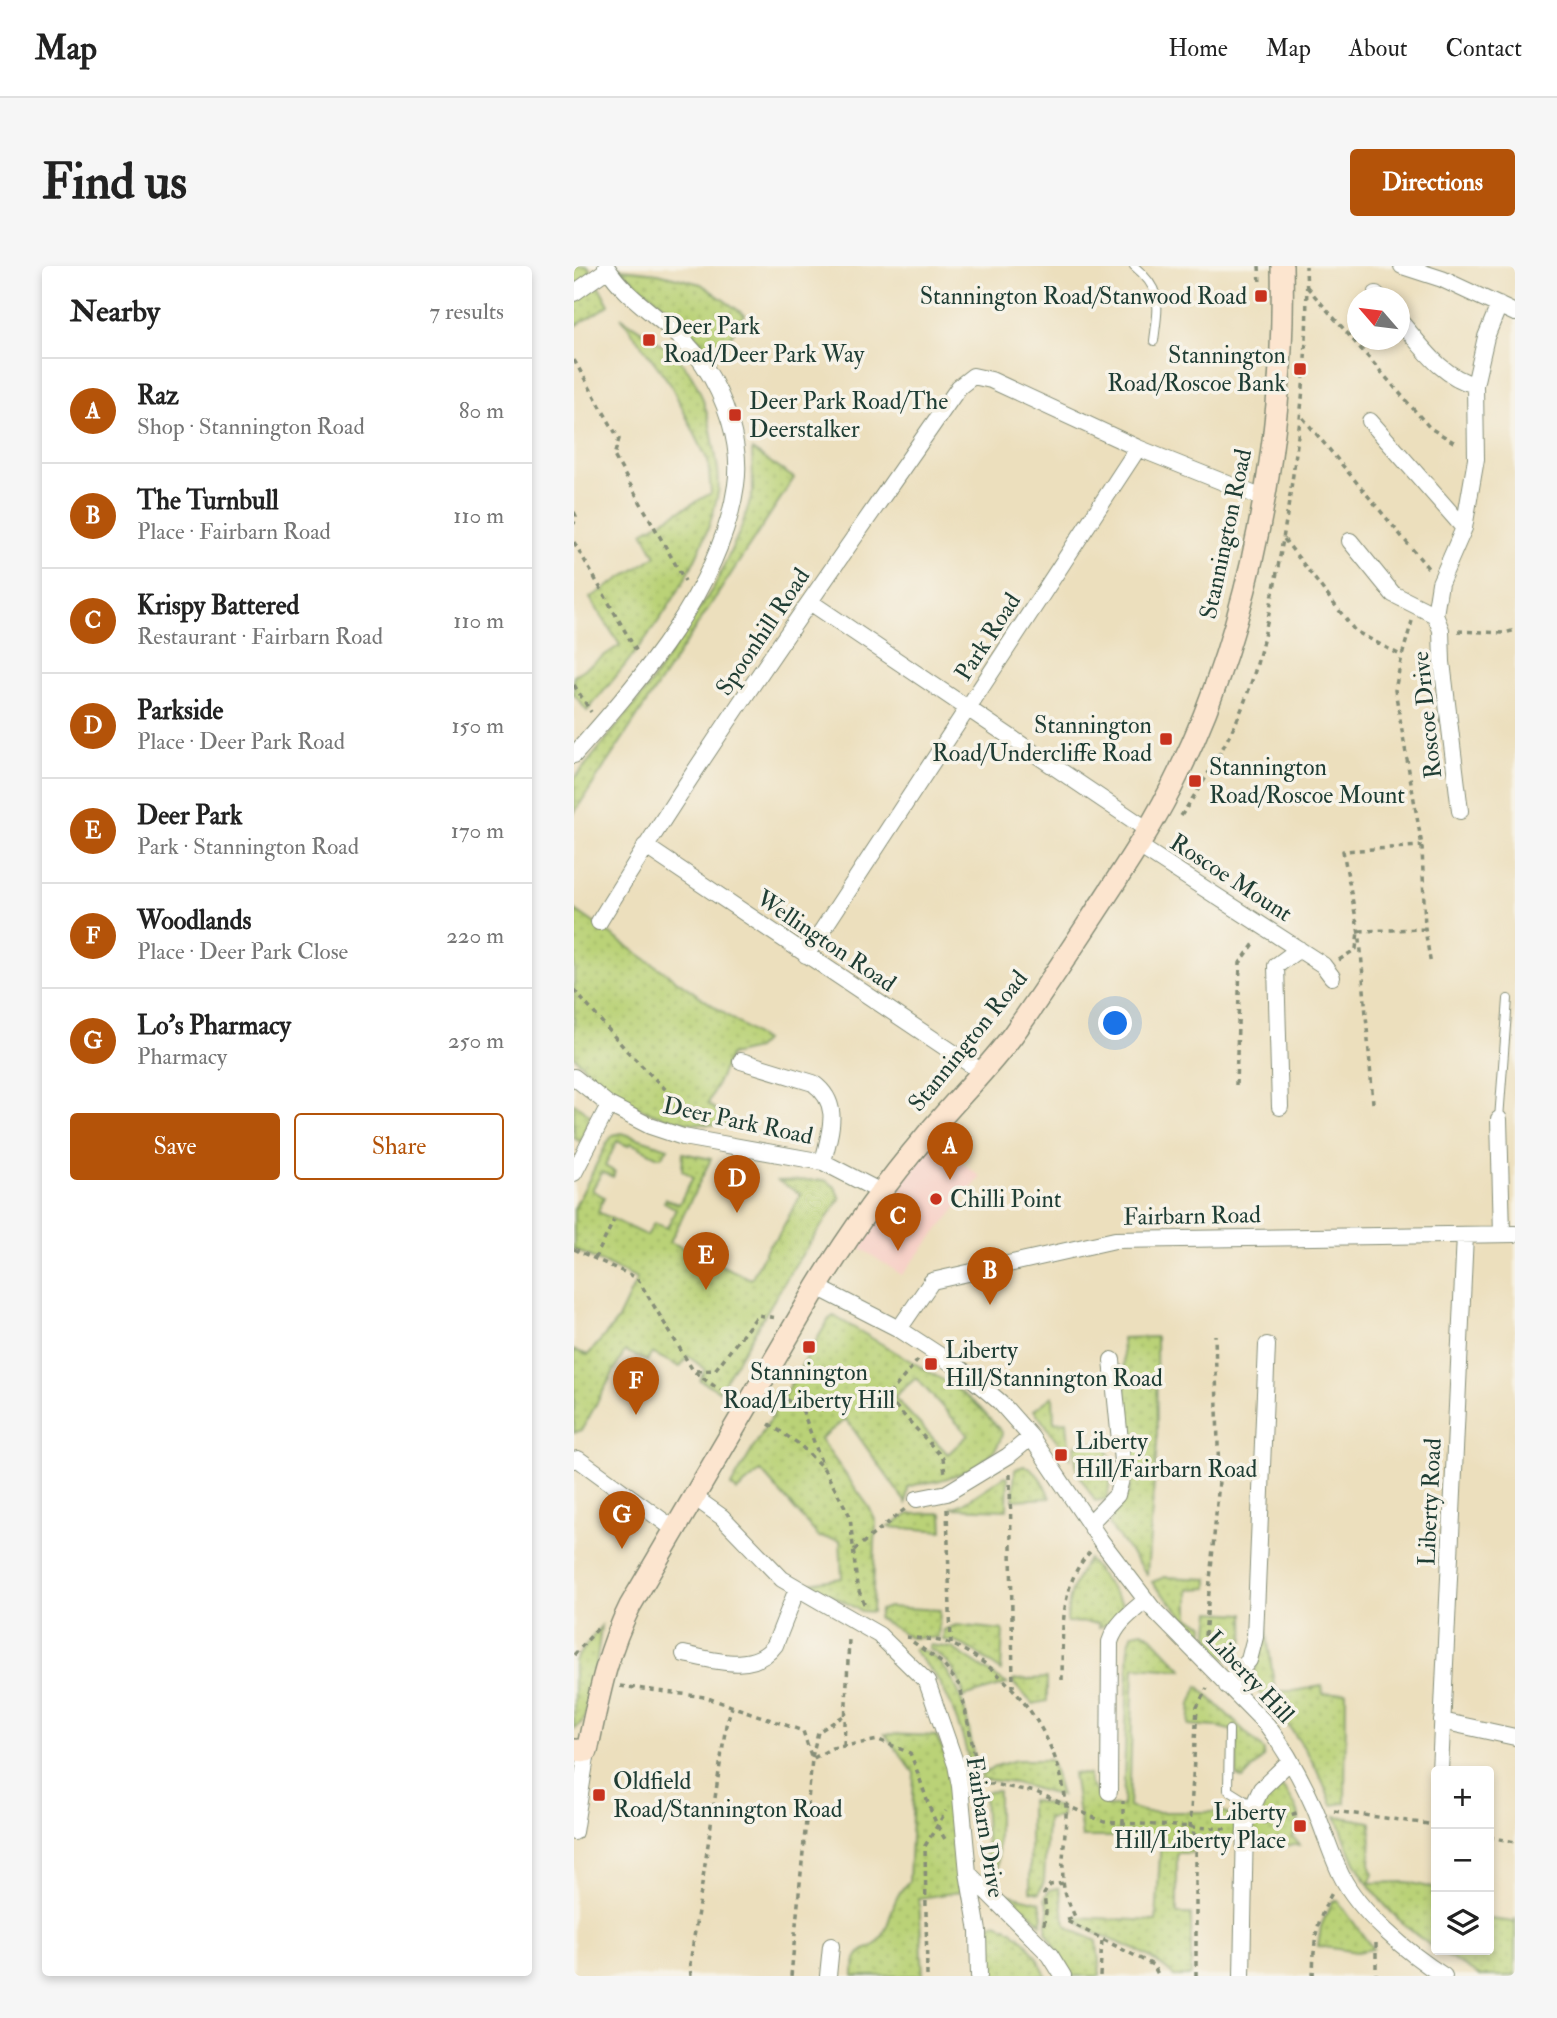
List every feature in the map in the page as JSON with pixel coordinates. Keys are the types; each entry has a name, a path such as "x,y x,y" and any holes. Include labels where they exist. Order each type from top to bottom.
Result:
{"main road":[{"name":"Stannington Road","path":"580,1751 615,1636 674,1529 817,1287 847,1239 923,1138 1010,1038 1044,991 1143,838 1179,773 1212,693 1249,574 1277,403 1282,266"}],"street":[{"path":"1402,266 1442,279 1515,313"},
{"path":"574,293 607,267 626,291 681,337 702,362 718,389 730,422 736,452 736,483 728,519 711,565 648,667 600,726 580,737 574,755"},
{"name":"Roscoe Drive","path":"1460,811 1438,623 1440,583 1465,528 1476,459 1475,385 1486,337 1499,306"},
{"path":"1410,332 1445,372 1475,385"},
{"name":"Spoonhill Road","path":"599,922 645,846 959,387 973,376 991,380 1138,448"},
{"path":"1370,421 1465,528"},
{"path":"1138,448 1263,498"},
{"name":"Park Road","path":"806,955 1138,448"},
{"name":"Roscoe Drive","path":"1350,541 1393,594 1417,605 1438,623"},
{"name":"Roscoe Mount","path":"810,602 968,709 1328,971"},
{"name":"Wellington Road","path":"645,846 982,1072"},
{"name":"Roscoe Mount","path":"1280,1107 1276,966 1299,949"},
{"name":"Deer Park Road","path":"741,1061 813,1083 823,1090 830,1100 831,1127 823,1162"},
{"name":"Deer Park Road","path":"574,1077 609,1105 659,1129 683,1137 823,1162 883,1193"},
{"path":"574,1173 609,1105"},
{"path":"1499,1119 1509,1234"},
{"name":"Fairbarn Road","path":"899,1329 932,1281 1115,1240 1509,1234"},
{"name":"Liberty Road","path":"1440,1766 1465,1236"},
{"name":"Liberty Hill","path":"817,1287 899,1329 962,1370 1000,1402 1031,1437 1101,1541 1146,1600 1279,1740 1315,1808 1341,1876 1376,1921 1439,1973"},
{"path":"1227,1686 1249,1660 1255,1637 1267,1345"},
{"path":"1090,1523 1117,1495 1123,1471 1112,1360"},
{"path":"917,1499 947,1493 1009,1456 1031,1437"},
{"path":"576,1454 674,1529"},
{"name":"Fairbarn Drive","path":"694,1497 723,1517 782,1579 879,1635 927,1682 956,1765 960,1786 968,1873 978,1931 979,1976"},
{"path":"684,1654 720,1661 751,1663 757,1660 769,1653 775,1645 797,1589"},
{"path":"1109,1792 1110,1642 1124,1618 1146,1600"},
{"path":"1442,1721 1515,1737"},
{"path":"574,1832 580,1751"},
{"path":"1242,1976 1244,1829 1252,1805 1267,1783 1290,1761"},
{"path":"968,1873 1050,1955 1063,1976"},
{"path":"828,1976 831,1946"}],"lane":[{"path":"1134,266 1143,274 1158,299 1154,341"},
{"path":"1499,1119 1507,999"},
{"path":"1229,1730 1228,1790 1252,1805"}],"path":[{"path":"1307,287 1430,428 1450,438 1476,459"},
{"path":"574,360 619,439 614,456 694,596"},
{"path":"1302,417 1440,583"},
{"path":"574,512 574,524"},
{"path":"1283,537 1355,631 1402,656"},
{"path":"574,542 629,642 648,667"},
{"path":"1417,605 1395,690 1422,846 1426,929 1432,966"},
{"path":"1438,623 1506,633 1515,630"},
{"path":"574,685 600,726"},
{"path":"1373,1104 1358,930 1343,851 1422,846"},
{"path":"1236,1085 1240,963 1266,928"},
{"path":"1358,930 1426,929"},
{"path":"1328,971 1356,949 1358,930"},
{"path":"574,990 636,1061 720,1143"},
{"path":"595,1259 614,1220"},
{"path":"574,1249 637,1279 694,1372 720,1390"},
{"path":"694,1372 715,1370 758,1315 799,1320"},
{"path":"1198,1654 1205,1641 1219,1481 1215,1335"},
{"path":"761,1384 802,1409 824,1469 850,1516 857,1586 868,1613"},
{"path":"769,1424 799,1444 824,1469"},
{"path":"1009,1456 1013,1689"},
{"path":"853,1551 917,1499"},
{"path":"1062,1680 1066,1598 1075,1573 1101,1541"},
{"path":"844,1745 850,1620"},
{"path":"981,1784 960,1686 934,1655 904,1637 951,1643 981,1660 1013,1689 1042,1732 1055,1758 1066,1804 1064,1890 1075,1917 1065,1920 1153,1965 1159,1976"},
{"path":"1196,1976 1196,1837 1189,1828 1198,1707 1210,1682 1211,1670"},
{"path":"602,1684 705,1697 803,1731 812,1759"},
{"path":"691,1976 690,1964 726,1725 732,1707"},
{"path":"791,1976 812,1759 818,1732 845,1716"},
{"path":"812,1759 832,1748 879,1740 910,1753 924,1786 936,1826 949,1845"},
{"path":"927,1976 925,1846 960,1786 992,1783 1036,1792 1104,1822 1244,1829 1315,1808 1431,1824"},
{"path":"1494,1837 1515,1842"},
{"path":"1313,1976 1315,1939 1320,1914 1341,1876"},
{"path":"1037,1943 1044,1927 1044,1894 1050,1885 1064,1884"},
{"path":"1436,1892 1439,1973"},
{"path":"1376,1921 1376,1976"},
{"path":"1100,1976 1102,1939"}],"shaded area":[{"path":"930,1139 981,1177 902,1275 851,1242"}],"green space":[{"path":"574,266 588,266 609,305 574,327"},
{"path":"619,266 621,269 658,273 701,284 745,315 714,361 684,323 620,269"},
{"path":"621,317 665,348 693,377 710,427 719,483 708,528 681,585 646,638 587,711 574,694 574,676 620,645 590,598 656,556 643,532 711,493 708,461 671,385"},
{"path":"752,450 794,478 574,813 574,779 644,693 715,585 740,531 753,492"},
{"path":"574,909 764,1041 756,1049 730,1055 708,1104 738,1126 684,1122 653,1114 616,1094 574,1056"},
{"path":"574,1103 590,1115 581,1142 574,1138"},
{"path":"622,1133 668,1148 658,1157 631,1143 628,1146 617,1141 605,1166 615,1172 613,1177 602,1172 592,1190 604,1197 598,1212 647,1236 654,1223 667,1228 676,1209 664,1202 666,1199 679,1204 693,1177 682,1170 683,1153 711,1159 670,1242 751,1279 801,1194 778,1181 825,1180 835,1187 840,1199 793,1268 719,1391 700,1380 705,1369 688,1356 680,1367 652,1353 647,1361 625,1351 582,1430 574,1433 574,1350 588,1355 617,1321 637,1279 574,1249 574,1209 607,1143 613,1135"},
{"path":"834,1316 953,1386 978,1406 1002,1432 1000,1442 987,1458 946,1478 908,1487 906,1503 846,1419 820,1439 869,1507 876,1522 872,1612 861,1611 809,1583 842,1578 840,1540 819,1537 761,1471 737,1491 731,1486 829,1319","holes":["916,1378 968,1435 948,1454 894,1397"]},
{"path":"1156,1337 1157,1444 1147,1574 1109,1525 1127,1495 1131,1482 1122,1338"},
{"path":"1053,1396 1054,1422 1067,1421 1070,1458 1034,1410"},
{"path":"1106,1442 1110,1484 1106,1499 1095,1501 1077,1471 1074,1445"},
{"path":"1024,1466 1037,1474 1050,1498 1013,1500 1015,1469"},
{"path":"1005,1476 1008,1477 1007,1510 951,1508 962,1504"},
{"path":"942,1513 943,1531 888,1527 910,1514"},
{"path":"1088,1559 1123,1604 1114,1619 1099,1627 1099,1623 1067,1622 1073,1589"},
{"path":"1165,1577 1208,1579 1208,1588 1189,1589 1189,1618 1204,1624 1203,1636 1152,1582"},
{"path":"888,1607 940,1610 938,1638 911,1638 878,1618 880,1610"},
{"path":"1211,1612 1244,1614 1242,1645 1230,1661 1216,1651 1210,1641"},
{"path":"1265,1621 1275,1691 1322,1686 1323,1694 1346,1692 1345,1803 1332,1805 1309,1755 1278,1713 1253,1686 1252,1679 1263,1646"},
{"path":"956,1625 1003,1630 1001,1671 967,1647 943,1640 944,1630"},
{"path":"601,1626 595,1674 584,1720 574,1729 574,1661"},
{"path":"1142,1631 1150,1635 1183,1670 1134,1667 1129,1807 1145,1812 1226,1812 1235,1824 1234,1840 1191,1841 1192,1853 1177,1853 1177,1914 1191,1914 1191,1976 1174,1976 1148,1956 1095,1933 1075,1917 1156,1921 1161,1837 1082,1837 1073,1773 1089,1775 1089,1783 1107,1806 1123,1806 1129,1643 1133,1633"},
{"path":"930,1645 952,1648 1007,1684 964,1697 960,1682 952,1669 929,1649"},
{"path":"916,1648 933,1657 946,1670 956,1686 968,1724 978,1781 974,1781 950,1702 935,1675 913,1650"},
{"path":"1047,1678 1047,1701 1033,1704 1012,1682 1015,1680"},
{"path":"1198,1686 1264,1750 1263,1758 1243,1779 1237,1776 1237,1732 1218,1727 1189,1725 1191,1704"},
{"path":"885,1734 936,1736 948,1760 954,1786 960,1892 919,1898 923,1976 854,1976 857,1958 860,1953 879,1941 895,1901 909,1881 914,1773"},
{"path":"1016,1760 1051,1760 1061,1796 1015,1783 982,1779 981,1776 996,1766"},
{"path":"1278,1784 1289,1795 1297,1810 1299,1821 1293,1836 1299,1845 1251,1846 1251,1822 1267,1788"},
{"path":"998,1791 998,1892 1040,1902 1043,1916 1041,1924 1031,1913 1017,1904 1002,1900 988,1888 984,1792"},
{"path":"1030,1800 1060,1807 1062,1817 1047,1819 1044,1881 1039,1893 1030,1891"},
{"path":"1336,1816 1371,1822 1370,1868 1373,1874 1369,1883 1407,1882 1431,1887 1431,1946 1406,1926 1383,1902 1363,1876"},
{"path":"1059,1888 1065,1922 1073,1930 1097,1941 1100,1976 1072,1976 1046,1931 1049,1911 1045,1898 1049,1890"},
{"path":"1332,1901 1338,1901 1373,1949 1356,1952 1318,1946 1321,1926"},
{"path":"1515,1918 1515,1976 1480,1976 1444,1955 1494,1955 1494,1920 1514,1922"},
{"path":"995,1923 1020,1936 1046,1976 988,1976 985,1941 988,1926"}],"place":[{"name":"Stannington Road/Stanwood Road","path":"1261,296"},
{"name":"Deer Park Road/Deer Park Way","path":"649,340"},
{"name":"Stannington Road/Roscoe Bank","path":"1300,369"},
{"name":"Deer Park Road/The Deerstalker","path":"735,415"},
{"name":"Stannington Road/Undercliffe Road","path":"1166,739"},
{"name":"Stannington Road/Roscoe Mount","path":"1195,781"},
{"name":"Raz","path":"950,1180"},
{"name":"Chilli Point","path":"936,1199"},
{"name":"Parkside","path":"737,1213"},
{"name":"Krispy Battered","path":"898,1251"},
{"name":"Deer Park","path":"706,1290"},
{"name":"The Turnbull","path":"990,1305"},
{"name":"Stannington Road/Liberty Hill","path":"809,1347"},
{"name":"Liberty Hill/Stannington Road","path":"931,1364"},
{"name":"Woodlands","path":"636,1415"},
{"name":"Liberty Hill/Fairbarn Road","path":"1061,1455"},
{"name":"Lo's Pharmacy","path":"622,1549"},
{"name":"Oldfield Road/Stannington Road","path":"599,1795"},
{"name":"Liberty Hill/Liberty Place","path":"1300,1826"}]}
